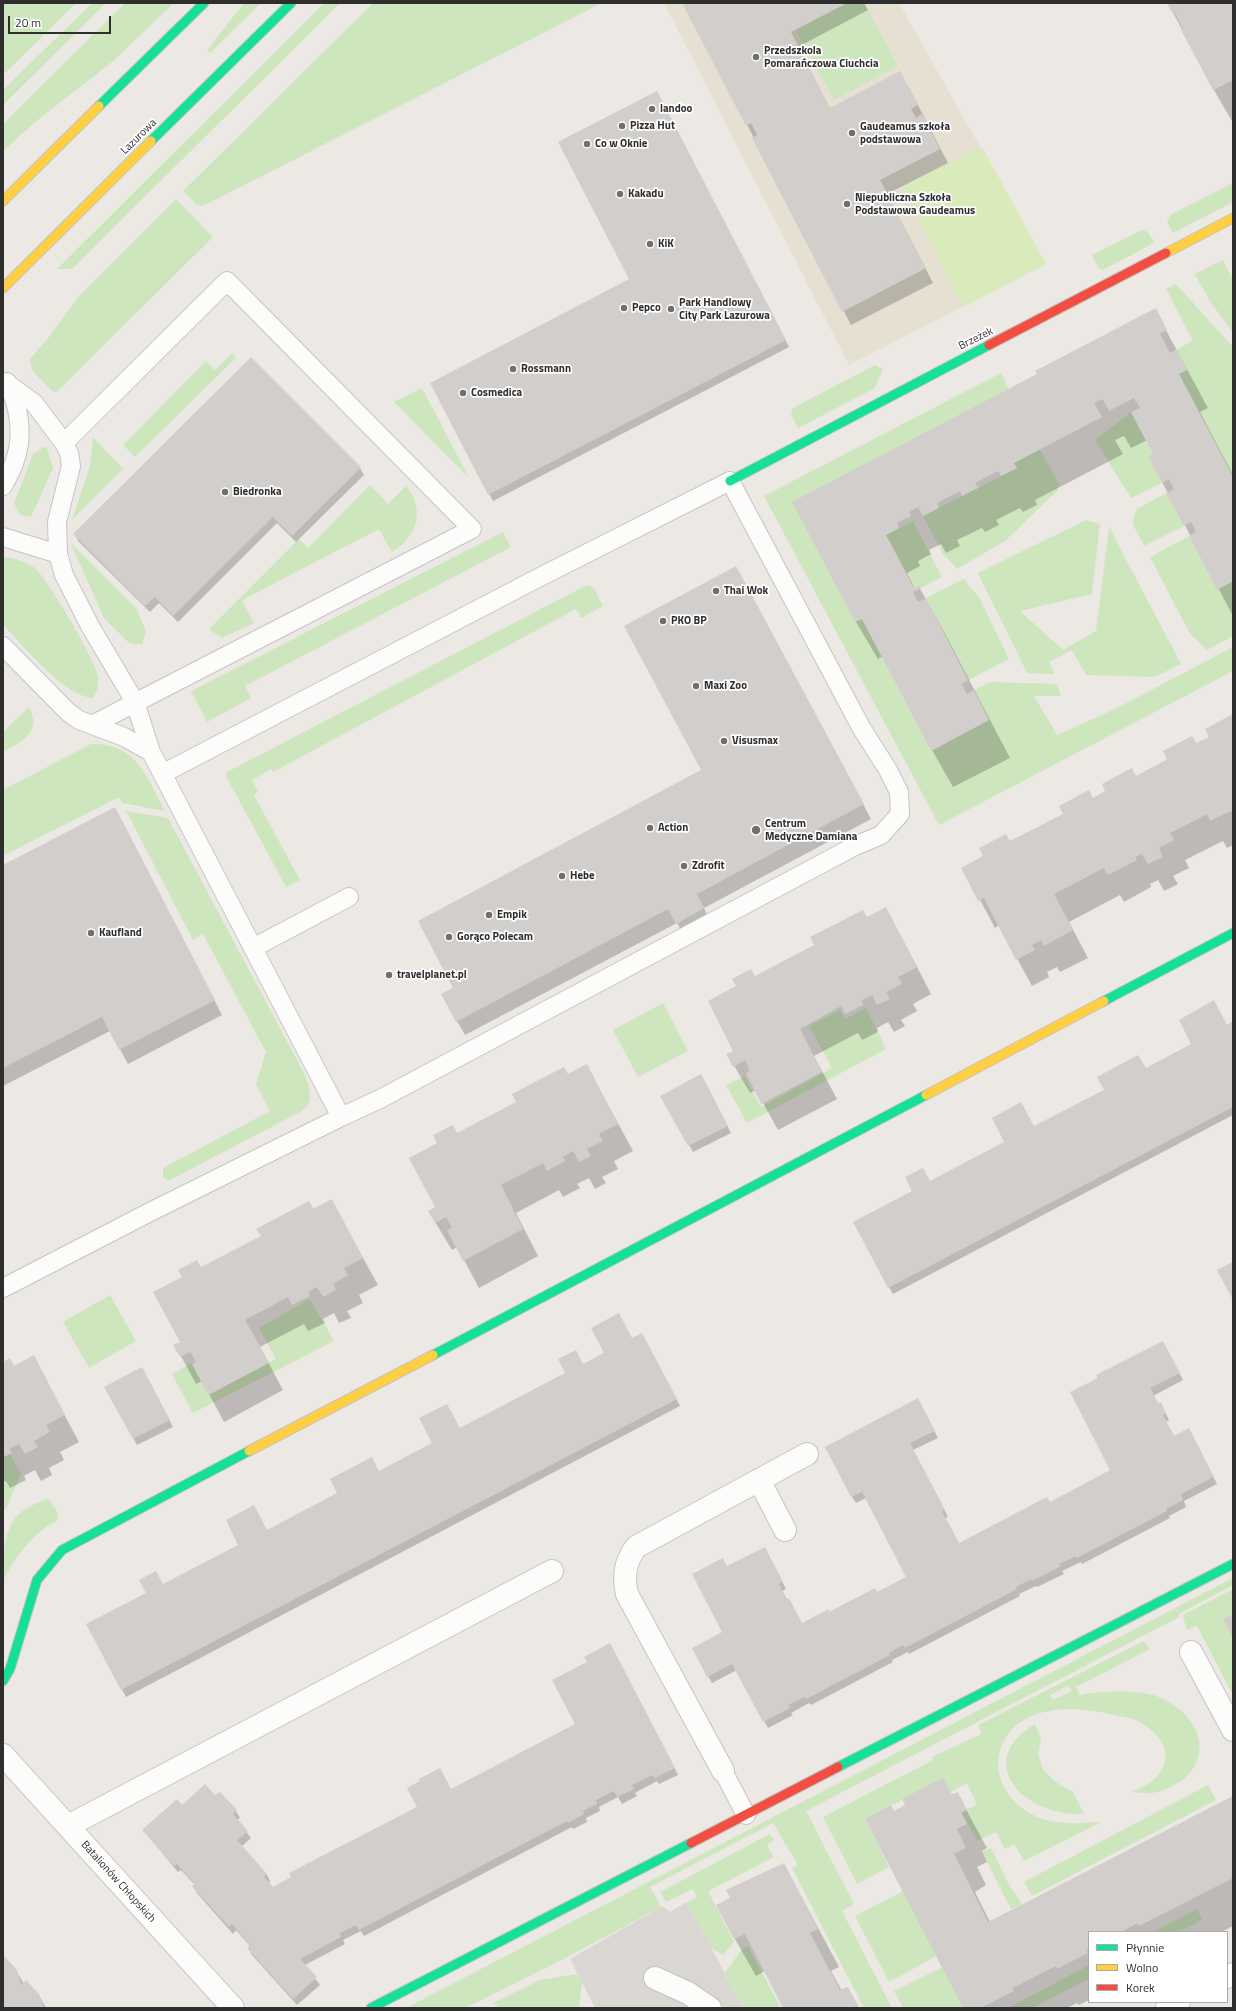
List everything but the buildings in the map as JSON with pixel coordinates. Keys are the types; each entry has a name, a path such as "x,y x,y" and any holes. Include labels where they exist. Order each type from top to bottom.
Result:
{"street":[{"path":"3,201 204,3"},
{"name":"Lazurowa","path":"3,288 291,3"},
{"name":"Brzeżek","path":"730,481 1233,218"},
{"path":"3,1680 10,1669 37,1580 62,1550 1233,933"},
{"path":"723,1771 627,1594 625,1569 630,1556 636,1547 807,1454"},
{"path":"759,1480 785,1530"},
{"path":"371,2008 1233,1564"},
{"path":"68,1826 552,1571"},
{"path":"1191,1652 1233,1730"},
{"name":"Batalionów Chłopskich","path":"3,1755 233,2008"},
{"path":"655,1978 688,1993 710,2008"},
{"path":"1167,2008 1176,2003"}],"lane":[{"path":"64,443 228,281 472,529 92,725"},
{"path":"5,380 34,403 64,443 71,466 57,522 58,554 64,575 76,599 135,702 150,752 341,1117"},
{"path":"3,486 15,461 20,438 18,414 5,380"},
{"path":"3,1288 150,1212 380,1099 859,844 881,835 900,814 899,792 888,770 862,729 730,481 536,579 162,774"},
{"path":"3,536 58,554"},
{"path":"3,646 55,701 74,716 92,725 124,737 150,752"},
{"path":"253,948 350,897"},
{"path":"723,1771 746,1815"}],"shaded area":[{"name":"Gaudeamus szkoła podstawowa","path":"664,3 899,3 1046,264 849,365"},
{"path":"687,1902 743,2008 595,2008 570,1959 663,1906 670,1912"}],"green space":[{"path":"3,3 76,3 3,75"},
{"path":"92,3 106,3 3,105 3,90"},
{"path":"125,3 174,3 112,62 34,123 3,151 3,124"},
{"path":"244,3 261,3 210,53 207,50"},
{"path":"324,3 340,3 72,269 57,269"},
{"path":"373,3 602,3 203,206 197,205 183,191"},
{"path":"847,3 864,3 898,66 834,100 796,30"},
{"path":"982,147 1046,264 963,307 903,185"},
{"path":"1233,183 1233,202 1173,233 1167,222 1170,215"},
{"path":"176,199 213,237 65,384 56,392 52,391 32,370 30,359 49,337 78,297"},
{"path":"1142,230 1148,232 1154,243 1103,270 1099,269 1092,255"},
{"path":"1223,260 1233,279 1233,333 1211,303 1195,274"},
{"path":"1176,284 1233,347 1233,477 1179,374 1187,370 1177,349 1193,341 1166,289"},
{"path":"232,353 236,358 135,457 123,445 206,361 215,370"},
{"path":"875,365 883,369 875,388 798,428 791,415 793,408"},
{"path":"1001,373 1009,389 793,502 855,622 862,619 931,751 989,720 974,690 991,682 1057,684 1061,696 1034,696 1057,735 1115,709 1233,647 1233,671 939,825 764,496"},
{"path":"422,388 469,478 394,402"},
{"path":"1131,412 1153,454 1148,457 1162,483 1131,498 1095,440"},
{"path":"93,437 123,469 72,520 90,466"},
{"path":"44,447 47,447 53,468 31,517 20,515 14,503 33,454"},
{"path":"1040,449 1059,484 1058,490 1005,541 957,569 943,554 923,516 1017,468 1014,463"},
{"path":"370,485 388,504 406,486 412,495 416,504 416,522 408,539 401,546 392,552 379,529 242,600 254,623 222,638 209,629 299,539 308,548"},
{"path":"1166,493 1184,526 1144,546 1132,523 1137,509"},
{"path":"1086,520 1100,524 1092,594 1020,611 1063,650 1096,631 1109,527 1181,664 1155,677 1086,675 1072,650 1049,662 1055,674 1027,673 978,573"},
{"path":"913,521 942,577 921,588 919,586 914,588 886,535"},
{"path":"503,532 511,547 245,686 251,698 207,722 191,691"},
{"path":"1189,536 1217,590 1233,581 1233,636 1207,650 1190,634 1150,557"},
{"path":"70,542 136,608 146,631 142,645 129,643 104,618"},
{"path":"3,557 20,560 35,568 50,587 81,639 95,668 98,683 97,690 93,698 81,695 69,689 57,680 3,625"},
{"path":"964,579 980,599 1009,659 968,680 926,598"},
{"path":"587,585 594,588 603,606 581,618 576,609 273,772 272,769 252,780 258,792 254,795 300,880 286,887 226,776 227,772"},
{"path":"29,707 33,723 31,730 23,740 3,752 3,732"},
{"path":"91,744 107,745 119,749 130,756 145,774 165,811 122,803 119,797 3,856 3,790"},
{"path":"126,811 168,818 306,1077 310,1092 310,1101 305,1109 168,1181 163,1177 163,1169 165,1167 270,1111 256,1084 266,1052 203,934 193,940"},
{"path":"663,1003 688,1051 638,1077 613,1030"},
{"path":"866,1008 886,1049 747,1123 726,1085 744,1076 761,1107 832,1068 809,1026 840,1010 845,1019"},
{"path":"110,1295 136,1341 89,1368 63,1322"},
{"path":"310,1299 334,1341 193,1413 172,1374 192,1363 209,1395 276,1359 259,1328"},
{"path":"10,1454 21,1473 6,1509 3,1511 3,1458"},
{"path":"48,1498 58,1513 57,1521 41,1531 25,1547 12,1565 3,1582 5,1545 10,1527 20,1513 30,1506"},
{"path":"1233,1578 1233,1585 1179,1614 1179,1617 806,1811 854,1904 842,1911 892,2008 864,2008 792,1868 798,1865 773,1823 650,1887 661,1907 569,1956 465,2008 406,2008"},
{"path":"1233,1589 1233,1614 1223,1619 1233,1639 1233,1695 1197,1626 1187,1630 1183,1615"},
{"path":"1144,1641 1150,1649 1076,1687 1080,1695 1098,1692 1131,1692 1151,1694 1159,1697 1177,1707 1189,1719 1197,1733 1200,1747 1197,1761 1189,1774 1176,1784 1154,1793 1132,1792 1154,1779 1161,1771 1165,1762 1165,1752 1162,1742 1155,1733 1136,1720 1087,1710 1058,1710 1031,1716 1019,1723 1009,1733 1002,1746 998,1759 999,1772 1003,1784 1010,1795 1019,1805 1030,1813 1043,1819 1065,1823 1101,1822 1024,1861 1014,1844 1005,1849 996,1832 977,1841 961,1811 977,1805 967,1783 951,1792 943,1779 865,1819 889,1867 857,1884 823,1817 933,1760 932,1757 981,1734 978,1725","holes":["1068,1686 1072,1691 1053,1700 1050,1695"]},
{"path":"1035,1724 1041,1738 1038,1755 1044,1771 1057,1783 1073,1792 1084,1814 1063,1813 1043,1807 1026,1798 1014,1785 1007,1771 1007,1755 1016,1739"},
{"path":"1208,1785 1216,1800 1032,1896 1024,1882"},
{"path":"770,1834 774,1840 767,1845 774,1857 708,1891 734,1942 723,1955 711,1948 687,1902 697,1897 693,1889 666,1902 660,1892"},
{"path":"991,1848 1009,1885 1022,1904 1011,1909 982,1852"},
{"path":"903,1891 937,1956 889,1982 855,1916"},
{"path":"1197,1909 1202,1919 1179,1931 1155,1931"},
{"path":"748,1946 781,2008 743,2008 725,1973 742,1949"},
{"path":"1088,1966 1088,1980 1032,2008 1008,2008"},
{"path":"943,1967 964,2008 903,2008 894,1991"},
{"path":"578,1974 582,1982 579,2008 493,2008 499,2004 491,2004 540,1980"}],"traffic: fast":[{"path":"99,106 204,3"},
{"path":"151,141 291,3"},
{"path":"730,481 989,345"},
{"path":"1104,1001 1233,933"},
{"path":"433,1355 926,1095"},
{"path":"3,1681 10,1669 37,1580 62,1550 249,1451"},
{"path":"838,1767 1233,1564"},
{"path":"371,2008 691,1843"}],"traffic: slow":[{"path":"3,201 99,106"},
{"path":"3,288 151,141"},
{"path":"1166,253 1233,218"},
{"path":"926,1095 1104,1001"},
{"path":"249,1451 433,1355"}],"traffic: jam":[{"path":"989,345 1166,253"},
{"path":"691,1843 838,1767"}],"place":[{"name":"Przedszkola Pomarańczowa Ciuchcia","path":"756,57"},
{"name":"landoo","path":"652,109"},
{"name":"Pizza Hut","path":"622,126"},
{"name":"Gaudeamus szkoła podstawowa","path":"852,133"},
{"name":"Co w Oknie","path":"587,144"},
{"name":"Kakadu","path":"620,194"},
{"name":"Niepubliczna Szkoła Podstawowa Gaudeamus","path":"847,204"},
{"name":"KiK","path":"650,244"},
{"name":"Pepco","path":"624,308"},
{"name":"Park Handlowy City Park Lazurowa","path":"671,309"},
{"name":"Rossmann","path":"513,369"},
{"name":"Cosmedica","path":"463,393"},
{"name":"Biedronka","path":"225,492"},
{"name":"Thai Wok","path":"716,591"},
{"name":"PKO BP","path":"663,621"},
{"name":"Maxi Zoo","path":"696,686"},
{"name":"Visusmax","path":"724,741"},
{"name":"Action","path":"650,828"},
{"name":"Centrum Medyczne Damiana","path":"756,830"},
{"name":"Zdrofit","path":"684,866"},
{"name":"Hebe","path":"562,876"},
{"name":"Empik","path":"489,915"},
{"name":"Kaufland","path":"91,933"},
{"name":"Gorąco Polecam","path":"449,937"},
{"name":"travelplanet.pl","path":"389,975"}]}
